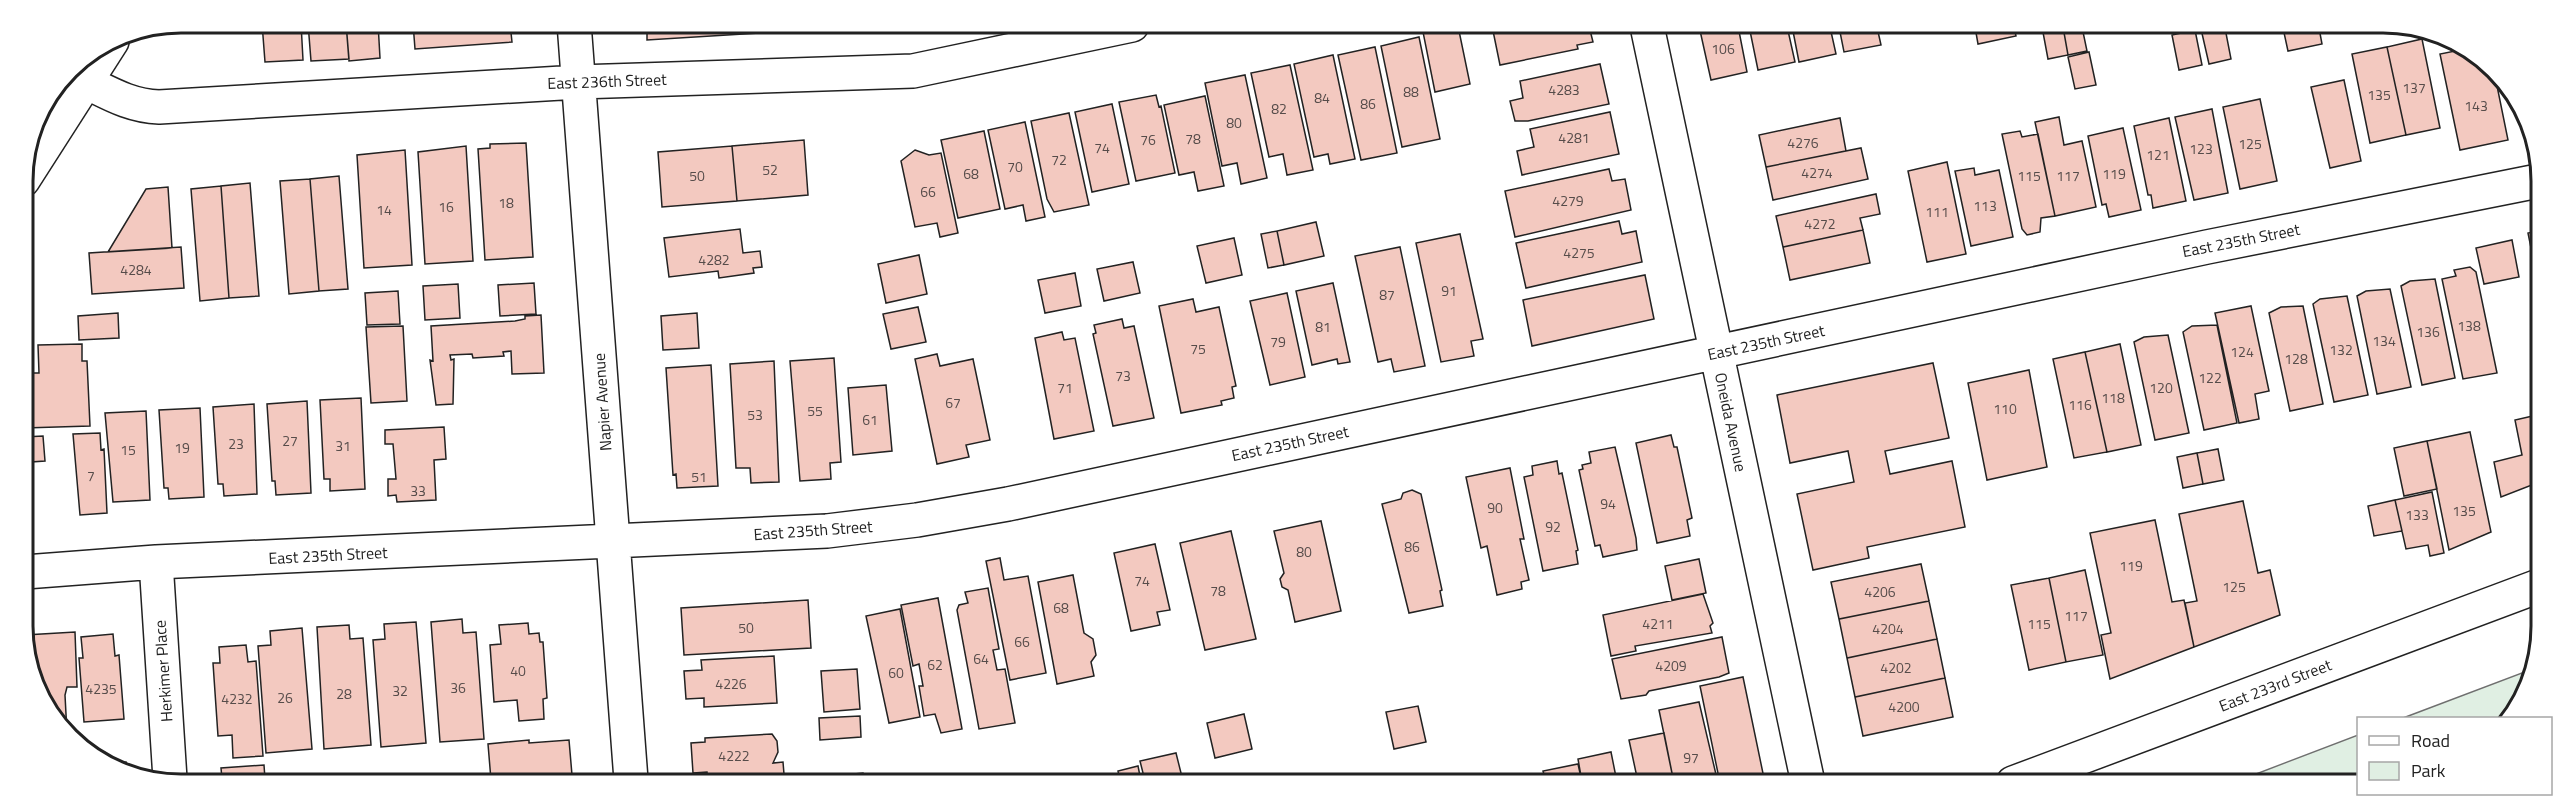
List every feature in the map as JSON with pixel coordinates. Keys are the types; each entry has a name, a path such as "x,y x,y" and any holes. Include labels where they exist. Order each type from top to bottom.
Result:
{"street":[{"name":"Napier Avenue","path":"575,33 631,774"},
{"name":"East 236th Street","path":"84,81 126,102 139,106 159,107 578,82 913,71 1094,33"},
{"name":"Oneida Avenue","path":"1648,33 1806,774"},
{"path":"34,162 101,57"},
{"name":"East 235th Street","path":"33,571 156,562 827,531 960,513 2207,247 2531,182"},
{"name":"Herkimer Place","path":"156,562 170,773"},
{"name":"East 233rd Street","path":"2037,774 2531,589"}],"green space":[{"path":"2523,672 2511,700 2499,717 2406,717"},
{"path":"2357,735 2357,774 2256,774"}],"building":[{"path":"263,33 302,33 303,60 265,62"},
{"path":"309,33 347,33 349,59 311,61"},
{"path":"347,33 379,33 380,58 349,61"},
{"path":"414,33 511,33 512,42 415,49"},
{"path":"647,33 759,33 647,40"},
{"path":"1423,33 1459,33 1470,84 1435,92"},
{"path":"1493,33 1591,33 1593,42 1577,45 1578,49 1500,65"},
{"path":"1701,33 1739,33 1747,72 1711,80"},
{"path":"1750,33 1789,33 1795,62 1758,70"},
{"path":"1793,33 1831,33 1836,54 1799,62"},
{"path":"1840,33 1878,33 1881,45 1844,52"},
{"path":"1976,33 2015,33 2016,36 1978,44"},
{"path":"2043,33 2064,33 2068,55 2048,59"},
{"path":"2064,33 2083,33 2087,51 2068,55"},
{"path":"2196,33 2202,65 2179,70 2172,35"},
{"path":"2202,33 2226,33 2231,59 2209,64"},
{"path":"2284,33 2320,33 2322,44 2288,51"},
{"path":"1419,37 1440,139 1402,147 1381,46"},
{"path":"2422,39 2440,128 2406,135 2387,47"},
{"path":"1375,47 1397,153 1361,160 1338,55"},
{"path":"2387,47 2406,135 2370,143 2352,54"},
{"path":"2454,51 2457,53 2481,70 2494,83 2497,87 2508,140 2460,150 2440,54"},
{"path":"2089,52 2096,85 2075,89 2068,57"},
{"path":"1333,55 1355,159 1330,164 1328,154 1314,157 1294,64"},
{"path":"1600,64 1609,104 1528,121 1515,121 1510,101 1523,98 1520,81"},
{"path":"1290,65 1313,170 1287,175 1283,154 1269,157 1251,73"},
{"path":"1245,75 1267,178 1241,184 1237,163 1222,166 1205,83"},
{"path":"2344,80 2361,161 2330,168 2311,87"},
{"path":"1156,95 1159,107 1161,106 1175,173 1136,181 1119,102"},
{"path":"1205,96 1224,186 1198,191 1194,172 1179,175 1164,105"},
{"path":"2260,99 2277,181 2240,189 2223,107"},
{"path":"1112,104 1129,184 1092,192 1075,112"},
{"path":"2212,109 2228,193 2194,200 2175,117"},
{"path":"1610,112 1619,154 1522,175 1517,151 1534,147 1530,129"},
{"path":"1069,113 1089,205 1054,212 1047,199 1031,121"},
{"path":"2059,117 2064,145 2082,141 2096,207 2055,216 2035,122"},
{"path":"1840,118 1846,151 1766,167 1759,135"},
{"path":"2169,118 2186,201 2153,208 2151,195 2148,195 2134,126"},
{"path":"1025,122 1045,217 1026,221 1023,205 1005,209 988,130"},
{"path":"2123,128 2141,210 2109,217 2106,204 2102,205 2088,136"},
{"path":"984,131 1000,209 958,218 941,140"},
{"path":"2020,131 2022,137 2038,134 2055,216 2041,218 2040,232 2027,235 2022,229 2002,134"},
{"path":"804,140 808,195 737,201 732,146"},
{"path":"526,143 533,257 485,260 478,149 490,148 490,144"},
{"path":"466,146 473,261 425,264 418,152"},
{"path":"732,146 737,201 662,207 658,152"},
{"path":"1861,148 1868,179 1773,200 1766,167"},
{"path":"405,150 412,265 364,268 357,155"},
{"path":"915,150 929,155 941,153 958,233 940,237 937,223 915,227 901,161"},
{"path":"1947,162 1966,254 1927,262 1908,171"},
{"path":"1974,168 1975,175 1999,170 2013,237 1971,246 1955,171"},
{"path":"1609,169 1612,181 1625,179 1631,210 1515,237 1505,191"},
{"path":"339,176 348,289 319,291 310,179"},
{"path":"310,179 319,291 289,294 280,181"},
{"path":"250,183 259,296 229,298 221,186"},
{"path":"221,186 229,298 200,301 191,189"},
{"path":"168,187 172,248 108,252 146,189"},
{"path":"1876,194 1880,214 1860,218 1863,230 1783,247 1776,216"},
{"path":"1619,221 1622,234 1636,231 1642,262 1526,288 1516,243"},
{"path":"1316,222 1324,256 1284,265 1277,231"},
{"path":"740,229 743,253 760,251 762,267 753,268 754,273 719,278 718,271 669,277 664,238"},
{"path":"1863,230 1870,263 1790,280 1783,247"},
{"path":"1277,231 1284,265 1268,268 1261,234"},
{"path":"2531,232 2531,248 2528,233"},
{"path":"1460,234 1483,339 1471,341 1474,356 1441,362 1416,243"},
{"path":"1234,238 1242,275 1206,283 1197,246"},
{"path":"2512,240 2519,277 2484,284 2476,248"},
{"path":"181,247 184,288 92,294 89,253"},
{"path":"1400,247 1425,366 1394,372 1391,359 1378,362 1355,256"},
{"path":"919,255 927,294 886,303 878,264"},
{"path":"1133,262 1140,293 1104,301 1097,269"},
{"path":"2470,267 2476,272 2497,373 2463,379 2442,279 2456,276 2454,270"},
{"path":"1075,273 1081,306 1045,313 1038,280"},
{"path":"1645,275 1654,319 1532,346 1523,300"},
{"path":"2435,279 2455,378 2422,385 2401,286 2410,281"},
{"path":"534,283 536,314 500,316 498,285"},
{"path":"1333,283 1350,362 1338,364 1337,359 1312,365 1296,291"},
{"path":"458,284 460,318 425,320 423,286"},
{"path":"2390,289 2411,387 2377,394 2357,296 2366,291"},
{"path":"398,291 400,324 367,325 365,293"},
{"path":"1287,293 1305,377 1270,385 1250,301"},
{"path":"2347,296 2368,395 2334,402 2313,304 2320,299"},
{"path":"1193,299 1196,312 1219,307 1236,386 1232,387 1234,398 1221,401 1222,405 1181,413 1159,306"},
{"path":"2251,306 2269,391 2255,394 2259,419 2239,423 2215,313"},
{"path":"2303,306 2323,404 2290,411 2269,313 2281,307"},
{"path":"918,307 926,342 891,349 883,314"},
{"path":"118,313 119,338 79,340 78,316"},
{"path":"697,313 699,348 663,350 661,316"},
{"path":"541,315 544,373 512,374 511,351 503,352 504,356 473,358 472,354 450,355 451,360 454,359 453,404 436,405 430,360 433,361 431,326 515,321 525,319 525,316"},
{"path":"1122,319 1124,328 1134,326 1154,418 1113,426 1093,334 1096,333 1094,325"},
{"path":"2217,325 2237,423 2204,430 2183,332 2192,326"},
{"path":"403,326 407,401 371,403 366,327"},
{"path":"1062,332 1064,340 1075,338 1094,431 1054,439 1035,338"},
{"path":"2168,335 2189,433 2155,440 2134,342 2144,337"},
{"path":"82,344 82,361 87,361 90,426 33,428 33,373 39,373 38,345"},
{"path":"2120,344 2141,445 2107,452 2085,352"},
{"path":"2085,352 2107,452 2074,458 2053,359"},
{"path":"937,354 940,366 973,359 990,440 966,445 969,457 937,464 915,359"},
{"path":"834,358 841,462 830,463 831,479 800,481 790,361"},
{"path":"774,361 779,482 751,483 750,468 736,468 730,364"},
{"path":"1933,363 1949,438 1885,451 1890,474 1952,461 1965,527 1867,547 1869,558 1813,570 1797,494 1854,482 1848,451 1790,463 1777,395"},
{"path":"711,365 718,486 677,488 676,474 673,475 666,368"},
{"path":"2029,370 2047,467 1987,480 1968,383"},
{"path":"886,385 892,451 853,455 848,388"},
{"path":"361,398 365,489 330,491 330,479 324,479 320,400"},
{"path":"307,401 311,493 276,495 275,481 272,481 267,404"},
{"path":"254,404 257,494 224,496 223,484 218,484 213,407"},
{"path":"200,408 204,497 169,499 168,488 164,488 159,410"},
{"path":"146,411 150,500 113,502 105,413"},
{"path":"2531,416 2531,485 2501,497 2494,462 2522,455 2515,420"},
{"path":"444,427 446,459 434,460 436,500 397,502 396,495 388,496 388,479 396,479 393,444 385,444 385,430"},
{"path":"2470,432 2491,532 2449,550 2427,441"},
{"path":"100,433 101,450 104,449 107,513 80,515 73,434"},
{"path":"1671,435 1674,447 1677,447 1692,518 1687,520 1690,536 1657,543 1636,443"},
{"path":"43,436 45,461 33,462 33,437"},
{"path":"2427,441 2437,489 2404,496 2394,448"},
{"path":"1615,447 1637,550 1603,557 1600,545 1595,546 1579,470 1583,469 1582,465 1591,463 1589,452"},
{"path":"2218,449 2224,480 2203,484 2197,453"},
{"path":"2197,453 2203,484 2183,488 2177,457"},
{"path":"1557,461 1559,474 1562,473 1578,550 1576,551 1578,564 1543,571 1524,477 1533,475 1532,466"},
{"path":"1510,468 1524,539 1520,539 1529,580 1521,582 1522,589 1497,595 1487,546 1481,548 1466,477"},
{"path":"1412,490 1421,494 1442,590 1440,591 1443,606 1409,613 1382,504 1401,499 1403,493"},
{"path":"2432,492 2444,553 2430,556 2428,545 2406,549 2395,500"},
{"path":"2395,500 2402,531 2374,536 2368,506"},
{"path":"2243,501 2258,573 2270,570 2280,615 2194,647 2185,603 2197,601 2179,514"},
{"path":"2155,520 2172,602 2184,600 2194,647 2110,679 2101,635 2111,633 2090,533"},
{"path":"1321,521 1341,611 1295,622 1288,590 1282,587 1280,579 1284,573 1274,531"},
{"path":"1231,531 1256,639 1205,650 1180,543"},
{"path":"1155,544 1170,610 1157,612 1160,625 1131,631 1114,553"},
{"path":"1000,558 1004,580 1028,576 1046,673 1010,680 986,561"},
{"path":"1699,559 1706,593 1672,600 1665,566"},
{"path":"1921,564 1929,601 1839,619 1831,582"},
{"path":"2085,570 2103,655 2066,662 2049,578"},
{"path":"1073,575 1084,633 1093,639 1096,655 1091,662 1094,676 1057,684 1038,582"},
{"path":"2049,578 2066,662 2029,670 2011,585"},
{"path":"988,588 999,649 993,650 997,670 1005,669 1015,723 979,729 957,610 959,605 968,603 965,592"},
{"path":"1703,594 1713,623 1710,626 1712,633 1635,646 1636,651 1611,656 1603,615"},
{"path":"938,598 962,729 941,733 935,714 924,716 919,686 923,686 919,664 913,666 901,605"},
{"path":"808,600 811,648 684,655 681,608"},
{"path":"1929,601 1937,639 1847,658 1839,619"},
{"path":"900,609 920,717 889,723 866,616"},
{"path":"462,619 463,633 476,632 484,739 440,742 431,622"},
{"path":"416,622 426,743 381,747 373,640 385,639 384,624"},
{"path":"528,623 529,634 539,633 540,642 543,642 547,698 543,699 544,719 519,721 517,700 494,702 490,645 501,644 499,625"},
{"path":"349,625 350,639 363,638 371,745 324,749 317,627"},
{"path":"302,628 312,749 266,753 258,646 271,645 270,631"},
{"path":"75,632 77,687 67,687 65,695 66,719 48,691 36,655 33,635"},
{"path":"113,634 115,656 119,655 124,719 84,722 79,658 83,658 81,637"},
{"path":"1722,637 1729,673 1649,691 1646,695 1621,699 1612,659"},
{"path":"1937,639 1945,678 1855,697 1847,658"},
{"path":"246,645 248,662 256,661 263,756 233,758 232,735 218,736 213,663 220,663 219,647"},
{"path":"774,656 777,703 704,707 704,698 686,699 684,671 702,670 701,660"},
{"path":"857,669 860,709 824,712 821,671"},
{"path":"1743,677 1763,774 1718,774 1700,686"},
{"path":"1945,678 1953,717 1863,736 1855,697"},
{"path":"1699,702 1716,774 1672,774 1659,710"},
{"path":"1418,706 1426,742 1394,749 1386,712"},
{"path":"1244,714 1252,749 1215,758 1207,723"},
{"path":"860,716 861,737 820,740 819,718"},
{"path":"1664,733 1672,774 1636,774 1629,740"},
{"path":"772,734 777,741 778,752 773,763 783,762 784,774 693,773 691,743 705,742 705,738"},
{"path":"529,740 529,743 569,740 572,774 490,774 488,744"},
{"path":"1611,752 1615,774 1581,774 1578,759"},
{"path":"1176,753 1181,774 1143,774 1140,761"},
{"path":"1578,764 1580,774 1544,774 1543,771"},
{"path":"264,765 265,774 222,774 221,768"},
{"path":"1138,766 1140,774 1119,774 1118,771"}]}
